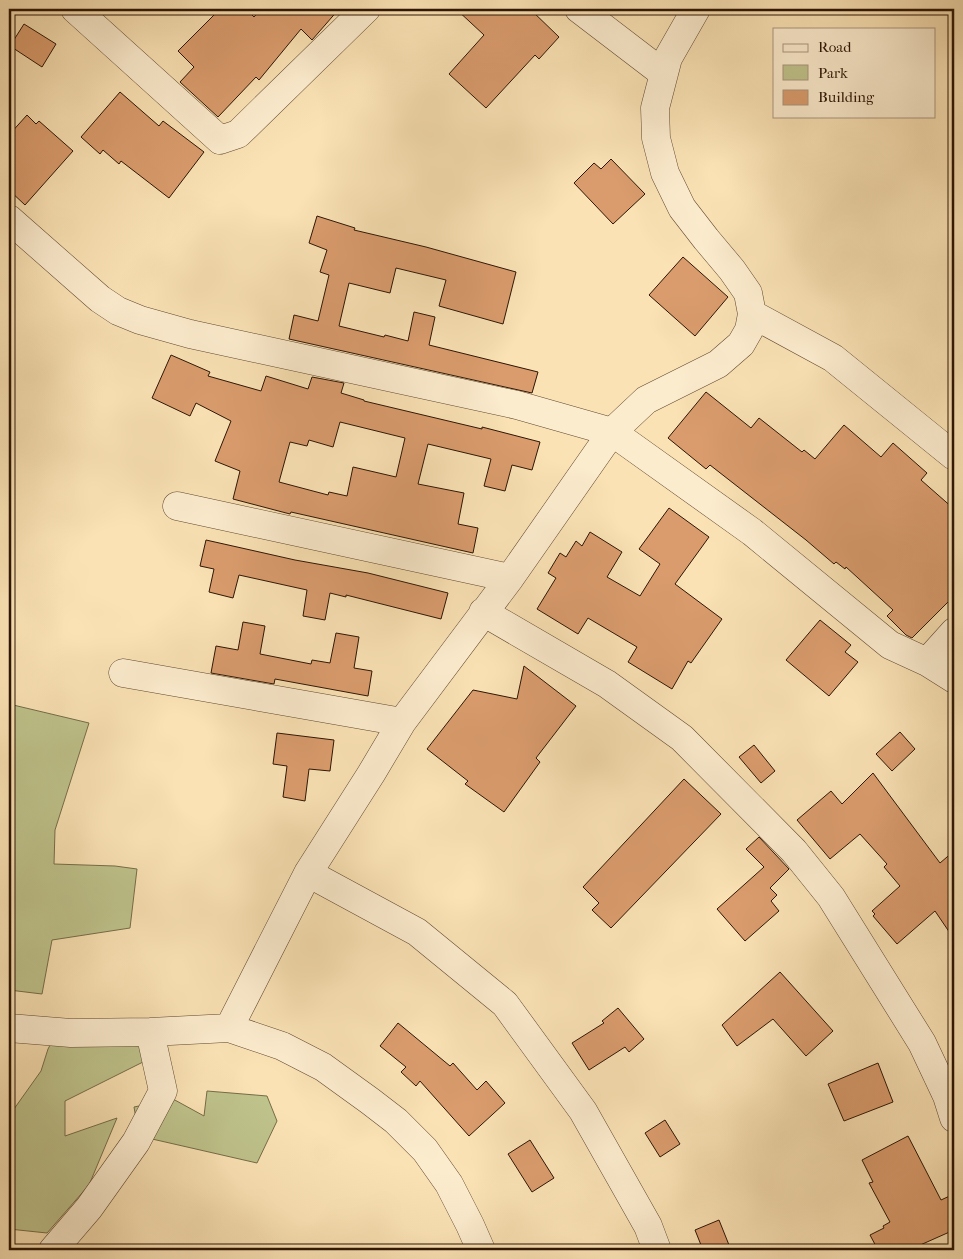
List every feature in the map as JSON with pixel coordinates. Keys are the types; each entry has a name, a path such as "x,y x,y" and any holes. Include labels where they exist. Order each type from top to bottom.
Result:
{"street":[{"path":"75,9 220,140 238,134 366,9"},
{"path":"579,9 664,74"},
{"path":"229,1028 308,872 402,722 510,578 612,432 646,400 718,364 741,344 750,330 752,314 748,293 682,208 665,173 656,138 655,108 668,58 696,9"},
{"path":"9,219 100,298 118,311 140,320 190,334 517,405 612,432 752,532 890,645 927,662 954,679"},
{"path":"752,314 833,358 954,456"},
{"path":"177,506 510,578"},
{"path":"483,612 607,684 682,738 794,851 831,897 922,1043 954,1118"},
{"path":"927,662 954,632"},
{"path":"123,673 402,722"},
{"path":"308,872 417,932 505,1004 583,1111 648,1226 657,1250"},
{"path":"9,1028 71,1033 229,1028 282,1046 322,1067 396,1121 425,1150 449,1184 481,1250"},
{"path":"54,1250 89,1208 136,1142 163,1090 150,1032"}],"green space":[{"path":"9,704 89,723 55,830 54,864 115,866 137,869 130,928 52,940 42,994 9,990"},
{"path":"57,1032 154,1049 143,1062 65,1101 65,1136 117,1118 89,1185 47,1233 9,1229 9,1116 41,1071 48,1049"},
{"path":"207,1091 267,1096 277,1121 257,1163 139,1136 134,1107 173,1099 204,1116"}],"building":[{"path":"220,9 246,9 254,17 261,9 339,9 312,40 301,29 259,80 256,77 218,117 180,82 194,67 178,51"},
{"path":"456,9 530,9 559,37 539,59 535,55 486,108 449,74 484,35"},
{"path":"24,24 56,44 42,67 10,46"},
{"path":"120,92 159,126 163,121 204,152 169,198 121,161 119,164 103,150 100,154 81,137"},
{"path":"27,115 36,124 39,121 73,151 25,205 9,190 9,135"},
{"path":"611,159 645,194 613,224 574,183 594,163 601,169"},
{"path":"317,216 355,228 354,230 426,247 516,272 503,324 439,306 446,280 396,268 390,293 349,283 339,326 408,341 414,312 435,317 429,345 538,372 532,393 289,339 294,315 318,321 329,275 320,272 327,250 309,243"},
{"path":"683,257 728,297 695,336 649,295"},
{"path":"171,355 210,372 208,376 261,391 266,376 308,389 312,377 344,383 341,393 364,401 540,442 532,470 512,465 505,491 484,486 491,459 428,444 418,484 464,493 458,524 478,528 473,553 291,512 290,514 233,499 240,471 215,461 231,421 196,403 190,416 152,398","holes":["340,422 405,438 396,477 353,467 347,496 329,492 328,495 279,482 290,442 307,446 309,440 333,447"]},
{"path":"706,392 751,428 759,418 802,452 804,450 815,459 844,425 881,457 893,443 927,473 921,480 954,509 954,596 912,638 906,635 887,616 893,610 846,567 845,569 836,562 834,564 710,465 706,469 668,438"},
{"path":"669,508 709,537 675,584 722,619 691,663 688,661 672,689 628,662 637,647 588,618 578,634 537,609 556,578 548,573 560,553 566,557 576,541 582,546 590,532 622,552 607,577 640,596 660,564 639,549"},
{"path":"206,540 295,560 368,573 448,593 441,619 346,595 346,597 330,593 325,620 303,616 307,590 239,575 233,598 209,592 214,569 200,566"},
{"path":"820,620 851,645 845,652 858,662 829,696 786,660"},
{"path":"243,622 265,626 260,654 311,664 312,660 330,663 336,633 359,637 354,668 372,671 368,696 275,679 274,684 211,673 216,646 238,650"},
{"path":"524,666 576,706 536,758 540,762 504,812 465,784 468,781 427,749 473,690 517,699"},
{"path":"900,732 915,749 892,771 876,754"},
{"path":"277,733 334,740 330,771 309,769 305,801 283,797 287,766 273,764"},
{"path":"754,745 775,771 761,783 739,757"},
{"path":"873,773 940,863 954,851 954,939 935,911 897,944 873,916 875,914 872,911 900,886 884,867 887,864 860,834 830,859 797,820 831,791 842,804"},
{"path":"684,779 721,814 611,928 592,910 599,903 583,887"},
{"path":"759,837 789,869 770,888 777,895 771,901 779,911 745,941 717,909 764,867 746,849"},
{"path":"780,972 833,1031 806,1056 773,1019 737,1046 722,1025"},
{"path":"618,1008 644,1039 629,1052 625,1047 589,1070 572,1043 604,1023 602,1021"},
{"path":"398,1023 450,1066 453,1063 477,1090 486,1081 505,1103 469,1136 420,1081 416,1086 401,1072 406,1067 380,1046"},
{"path":"878,1063 893,1102 844,1121 828,1084"},
{"path":"665,1120 680,1144 660,1157 645,1133"},
{"path":"908,1136 941,1200 954,1194 954,1230 909,1250 878,1250 870,1235 884,1228 883,1226 890,1222 869,1183 873,1182 862,1160"},
{"path":"530,1140 554,1178 532,1192 508,1154"},
{"path":"719,1220 731,1250 703,1250 695,1230"}]}
